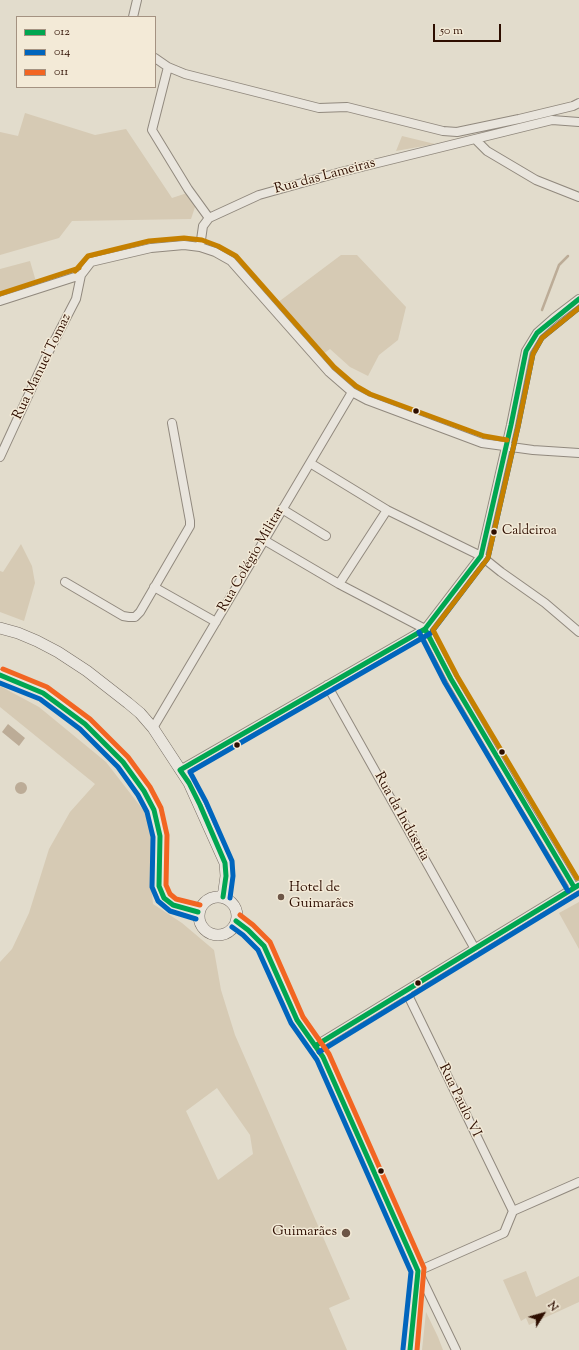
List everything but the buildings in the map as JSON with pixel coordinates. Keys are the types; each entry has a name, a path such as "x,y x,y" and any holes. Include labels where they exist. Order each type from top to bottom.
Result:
{"street":[{"path":"133,16 137,0"},
{"path":"156,59 168,67 185,74 319,108 347,107 443,131 457,132 574,106 579,103"},
{"path":"168,67 152,130 188,189 209,218 203,226 200,247"},
{"name":"Rua das Lameiras","path":"209,218 259,195 392,159 476,140 552,120 579,122"},
{"path":"476,140 487,151 536,180 579,197"},
{"path":"0,301 81,275 91,262 108,257 151,248 184,245 200,247 215,252 231,261 329,372 352,392 367,400 482,443 506,447 579,453"},
{"name":"Rua Manuel Tomaz","path":"0,457 46,357 76,299 81,275"},
{"path":"180,770 425,629 481,556 526,351 537,332 579,300"},
{"name":"Rua Colégio Militar","path":"153,728 352,392"},
{"path":"65,582 123,616 135,616 140,612 188,531 190,521 172,423"},
{"path":"310,463 387,510 481,556 545,603 579,632"},
{"path":"282,509 326,536"},
{"path":"339,584 387,510"},
{"path":"264,540 339,584 425,629 451,678 516,791 577,886 315,1046"},
{"path":"154,587 216,622"},
{"path":"0,628 18,633 58,652 87,671 128,702 153,728 189,783 225,863 226,876 223,897"},
{"path":"0,676 43,693 85,724 123,762 144,791 154,810 160,836 159,886 164,898 173,905 198,912"},
{"name":"Rua da Indústria","path":"326,686 475,949"},
{"path":"212,897 223,897 230,900 235,907 237,915 236,921 235,925 228,932 222,935 214,935 204,930 200,924 198,912 205,900 212,897"},
{"path":"236,921 248,930 264,946 297,1020 323,1057 418,1271 456,1350"},
{"name":"Rua Paulo VI","path":"406,991 513,1210"},
{"path":"418,1271 504,1233 513,1210 579,1182"},
{"path":"410,1350 418,1271"}],"shaded area":[{"path":"25,113 95,135 126,129 172,198 187,193 196,204 191,219 72,221 59,238 0,255 0,132 18,136"},
{"path":"402,136 435,144 396,151"},
{"path":"341,255 357,255 406,307 398,340 379,355 368,376 350,367 330,349 323,354 277,303"},
{"path":"30,261 37,285 0,297 0,269"},
{"path":"21,544 32,566 35,583 24,621 0,612 0,571 3,572"},
{"path":"0,686 39,707 106,762 144,811 155,840 151,882 153,904 182,923 214,950 221,990 235,1035 350,1299 329,1308 347,1350 0,1350 0,962 12,949 29,913 49,849 70,812 95,784 0,707","holes":["217,1088 250,1135 253,1154 218,1180 186,1111"]},
{"path":"8,724 25,738 19,746 2,732"},
{"path":"19,782 23,782 27,788 23,794 19,794 15,790 15,786"},
{"path":"579,902 579,949 559,913"},
{"path":"526,1271 536,1297 579,1276 579,1302 529,1325 526,1318 521,1321 503,1280"},
{"path":"426,1312 438,1337 443,1350 422,1350"}],"waterway":[{"path":"542,310 559,265 568,256"}],"transit line":[{"path":"75,271 88,256 149,241 184,238 202,240 218,246 236,256 334,367 356,386 370,394 484,436 507,440"},
{"path":"0,294 79,268"},
{"name":"012","path":"223,897 226,876 225,863 200,805 189,783 180,770 425,629 481,556 511,425 526,351 537,333 579,299"},
{"name":"014","path":"230,898 233,876 232,861 206,802 190,772 431,633 488,558 533,354 542,338 579,308"},
{"path":"577,878 457,676 433,630 488,558 533,354 542,338 579,308"},
{"name":"012","path":"425,629 451,679 574,887"},
{"name":"014","path":"419,632 445,683 568,891"},
{"name":"011","path":"3,669 47,687 90,719 128,757 150,787 161,808 167,835 166,885 170,894 176,899 200,905"},
{"name":"012","path":"0,675 43,693 85,724 123,762 144,791 154,810 160,836 159,886 164,898 173,905 198,912"},
{"name":"014","path":"0,683 40,699 80,729 118,767 138,795 147,812 153,837 152,887 158,901 170,911 196,919"},
{"name":"012","path":"315,1046 579,885"},
{"name":"014","path":"319,1052 579,893"},
{"name":"011","path":"240,915 253,925 270,942 303,1017 329,1054 424,1268 417,1350"},
{"name":"012","path":"236,921 248,930 264,946 297,1020 323,1057 418,1271 410,1350"},
{"name":"014","path":"232,927 243,935 258,950 291,1023 317,1060 411,1272 403,1349"}],"place":[{"name":"Caldeiroa","path":"494,532"},
{"name":"Hotel de Guimarães","path":"281,897"},
{"name":"Guimarães","path":"346,1233"}]}
